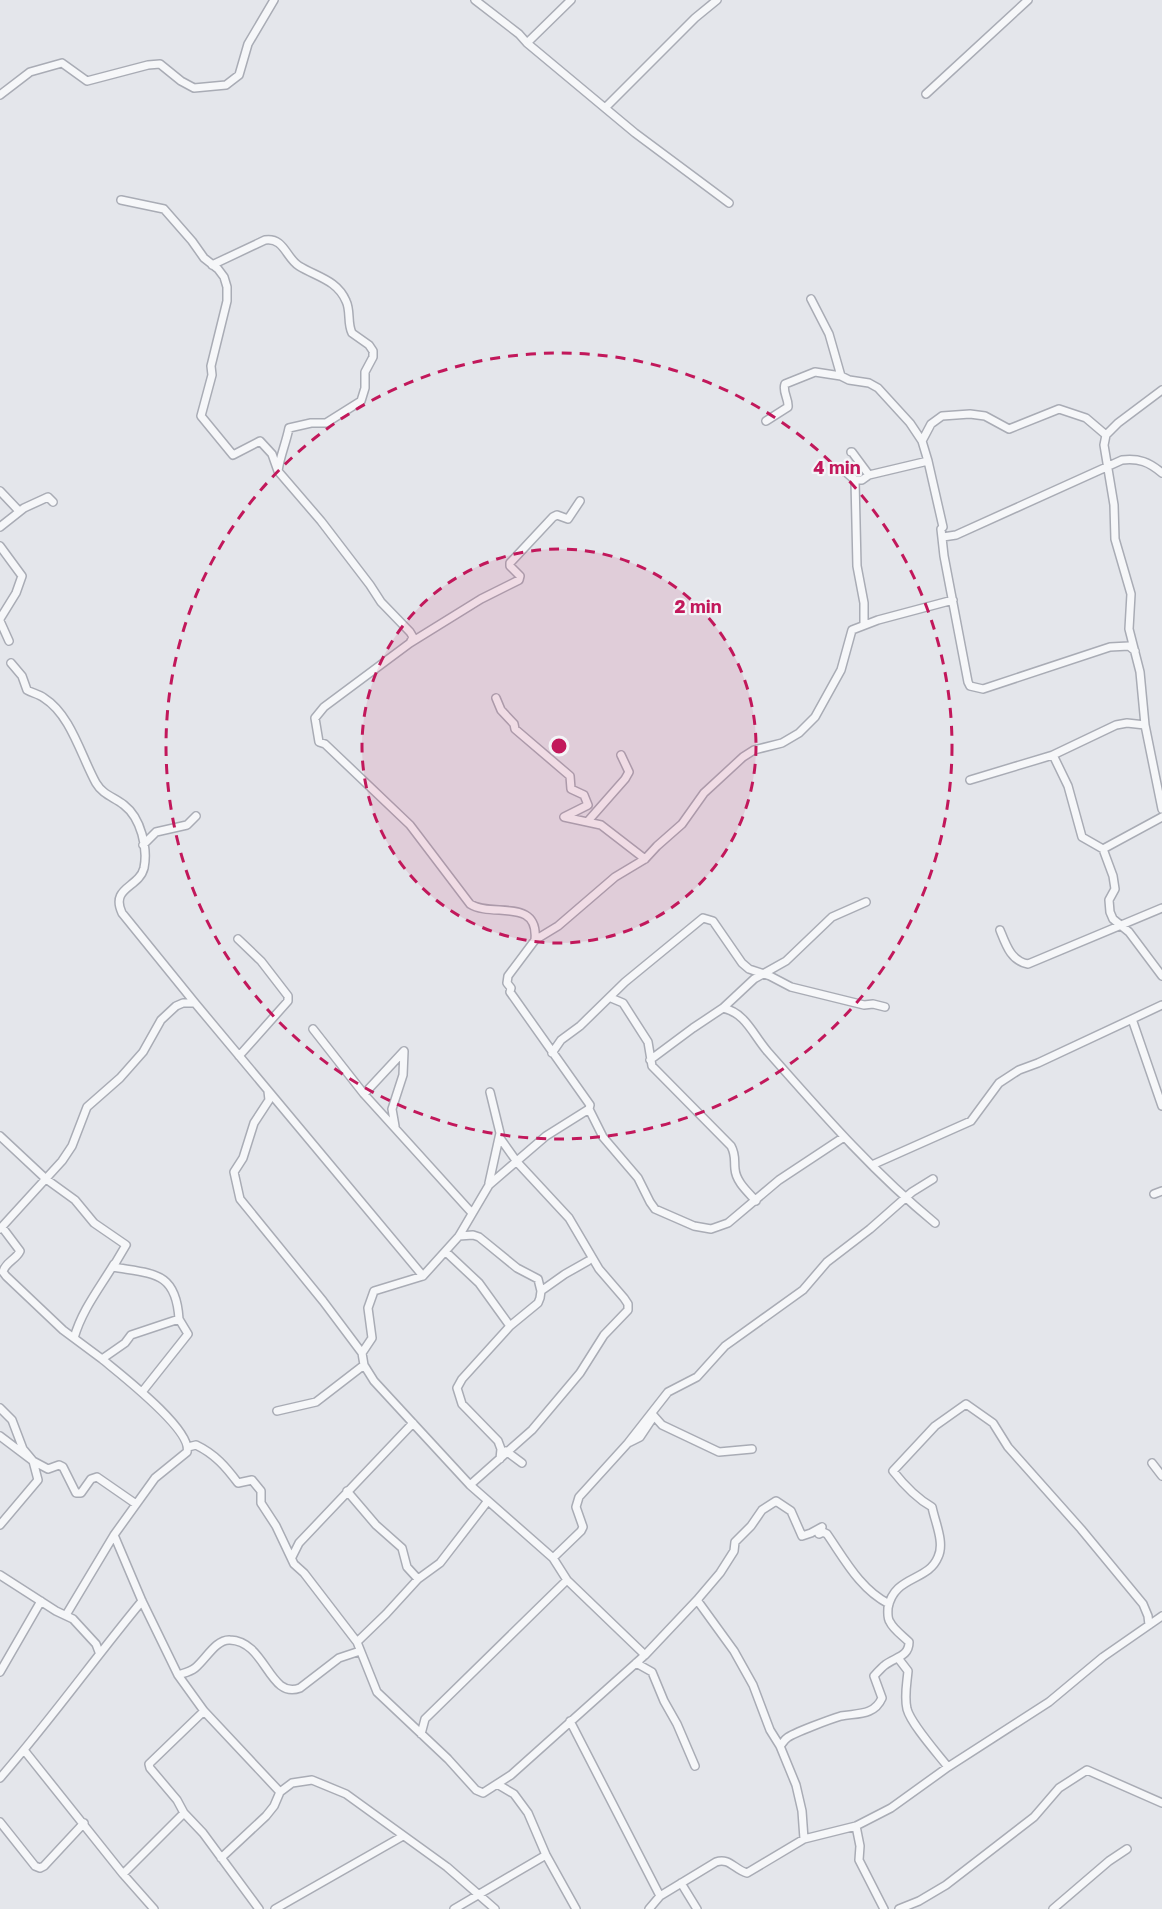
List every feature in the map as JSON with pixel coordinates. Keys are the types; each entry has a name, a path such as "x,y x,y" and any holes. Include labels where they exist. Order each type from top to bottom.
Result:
{"street":[{"path":"0,95 30,72 62,63 87,81 160,64 194,88 226,85 239,75 248,45 274,0"},
{"path":"475,0 519,34 605,108 729,203"},
{"path":"527,43 571,0"},
{"path":"605,108 695,18 717,0"},
{"path":"926,94 1028,0"},
{"path":"121,200 164,209 204,258 224,277 227,301 212,359 212,375 201,416 233,455 260,441 272,454 278,471 321,521 381,602 410,632 413,637 410,643"},
{"path":"212,265 265,240 273,239 280,243 297,266 332,282 339,289 347,303 352,333 369,345 373,351 373,357 365,372 365,388 361,401 326,423 312,423 290,428 280,456 278,471"},
{"path":"811,299 830,334 841,376"},
{"path":"766,421 788,407 785,384 815,372 869,383 878,388 910,423 921,441 928,461 943,527 941,529 944,555 968,682 976,688 983,689 1110,647 1129,646 1135,651"},
{"path":"1162,390 1118,423 1106,435 1104,445 1114,505 1114,539 1131,594 1129,629 1140,672 1145,725 1162,809"},
{"path":"921,441 931,424 942,416 970,414 985,416 1009,429 1059,409 1086,418 1106,435"},
{"path":"851,452 869,475"},
{"path":"943,537 956,535 1122,460 1135,459 1150,463 1162,473"},
{"path":"846,466 848,474 855,480 862,480 869,475 928,461"},
{"path":"855,480 857,566 864,603 864,624"},
{"path":"0,491 19,511"},
{"path":"0,527 19,511 48,497 53,502"},
{"path":"535,940 536,928 533,921 523,914 503,909 478,909 470,904 410,825 325,744 319,742 315,718 324,706 410,643 481,599 519,580 520,576 510,566 510,563 553,517 557,515 568,519 580,501"},
{"path":"0,546 22,576 16,593 0,620 9,641"},
{"path":"844,1137 779,1180 728,1223 711,1229 694,1226 655,1209 638,1178 603,1137 589,1109 590,1105 510,992 512,988 507,983 508,976 535,940 558,926 615,877 645,860 682,824 704,794 743,757 754,750 782,742 799,733 815,717 841,670 852,630 864,624 953,600"},
{"path":"10,663 22,676 27,690 43,697 64,720 101,790 126,806 137,821 143,844 144,868 121,896 119,906 122,913 423,1276"},
{"path":"496,698 501,710 514,724 515,729 570,776 571,789 584,795 588,805 564,817 588,821 611,831 645,860"},
{"path":"970,780 1053,755 1116,725 1127,723 1145,725"},
{"path":"588,821 629,772 621,755"},
{"path":"1053,755 1068,786 1082,837 1103,849 1113,876 1115,889 1109,900 1110,912 1129,932 1162,976"},
{"path":"143,844 156,832 187,825 196,816"},
{"path":"1103,849 1162,817"},
{"path":"650,1060 723,1008 762,974 786,961 832,917 866,902"},
{"path":"1000,930 1010,953 1020,962 1028,964 1162,908"},
{"path":"552,1053 561,1040 611,998 625,982 704,918 713,921 742,963 749,969 770,976 791,987 864,1005 873,1004 885,1007"},
{"path":"238,939 261,961 288,996 288,1000 239,1056"},
{"path":"611,998 623,1004 648,1042 652,1066 731,1146 735,1153 735,1173 740,1183 756,1201"},
{"path":"66,1615 114,1535 136,1504 155,1478 187,1452 188,1447 184,1434 142,1392 45,1314 3,1272 4,1266 19,1255 20,1251 1,1228 46,1179 72,1146 87,1107 120,1078 143,1052 167,1013 183,1003 195,1003"},
{"path":"872,1166 971,1121 999,1083 1019,1070 1162,1005"},
{"path":"723,1008 735,1011 741,1016 768,1052 844,1137 905,1198 935,1223"},
{"path":"1132,1019 1162,1106"},
{"path":"313,1029 364,1094 471,1212"},
{"path":"364,1094 404,1051 403,1075 392,1109 395,1126"},
{"path":"268,1091 269,1100 254,1123 243,1158 234,1172 240,1199 362,1353 364,1365 374,1381 470,1485 553,1558 567,1580 645,1655"},
{"path":"489,1185 500,1138 490,1092"},
{"path":"362,1353 372,1338 368,1308 374,1291 423,1276 459,1236 471,1212 489,1185 546,1136 589,1109"},
{"path":"0,1136 46,1179 75,1200 94,1223 126,1245"},
{"path":"470,1485 500,1459 505,1450 532,1430 580,1373 604,1335 627,1310 628,1304 599,1269 564,1211 517,1162 500,1138"},
{"path":"553,1558 584,1527 576,1507 579,1497 628,1443 668,1392 697,1377 725,1346 803,1290 827,1262 905,1198 933,1179"},
{"path":"1154,1194 1162,1191"},
{"path":"459,1236 479,1237 517,1268 538,1279 541,1291 538,1304 510,1326 462,1379 457,1388 462,1404 505,1450 522,1463"},
{"path":"126,1245 113,1267 158,1276 168,1282 178,1303 179,1319 189,1334 142,1392"},
{"path":"74,1338 79,1320 88,1302 126,1245"},
{"path":"446,1252 479,1283 510,1326"},
{"path":"541,1291 588,1261"},
{"path":"102,1359 131,1335 179,1319"},
{"path":"277,1411 316,1401 364,1365"},
{"path":"780,1746 787,1738 830,1720 873,1710 879,1705 882,1698 874,1676 885,1665 904,1655 909,1647 909,1642 890,1623 889,1605 898,1588 933,1566 941,1549 932,1507 909,1490 893,1471 935,1426 966,1404 993,1423 1008,1447 1136,1595 1147,1610 1149,1625"},
{"path":"0,1408 12,1420 23,1449 33,1461 38,1480 0,1525"},
{"path":"628,1443 640,1437 654,1416 662,1425 719,1452 752,1449"},
{"path":"292,1557 299,1543 413,1423"},
{"path":"0,1436 33,1461 48,1469 59,1465 63,1467 76,1493 81,1493 91,1479 97,1477 136,1504"},
{"path":"188,1447 196,1445 207,1450 225,1464 238,1483 252,1480 261,1491 261,1503 276,1526 294,1564 304,1573 357,1642 377,1692 448,1759 476,1790 483,1793 511,1775 645,1655 720,1573 734,1551 735,1542 751,1526 762,1510 776,1501 791,1511 802,1536 822,1527 819,1534 823,1532 827,1534 861,1584 889,1605"},
{"path":"1152,1463 1162,1476"},
{"path":"346,1491 376,1525 402,1548 407,1567 418,1579"},
{"path":"357,1642 418,1579 440,1563 487,1502"},
{"path":"114,1535 142,1601 178,1675 204,1711 280,1792"},
{"path":"0,1575 73,1619 96,1644 99,1652"},
{"path":"421,1734 425,1719 567,1580"},
{"path":"697,1600 734,1651 753,1685 770,1730 780,1746 796,1785 802,1811 804,1839"},
{"path":"0,1672 41,1601"},
{"path":"0,1778 142,1601"},
{"path":"649,1909 660,1896 722,1860 747,1873 804,1839 856,1826 891,1808 948,1767 1049,1702 1103,1657 1162,1616"},
{"path":"178,1675 196,1667 226,1639 234,1640 254,1649 276,1681 286,1689 293,1690 300,1688 339,1658 360,1651"},
{"path":"898,1658 908,1671 905,1694 909,1714 948,1767"},
{"path":"636,1663 652,1672 694,1766"},
{"path":"204,1711 149,1764 259,1909"},
{"path":"570,1721 660,1896"},
{"path":"24,1750 84,1822 123,1874 154,1909"},
{"path":"899,1909 919,1901 946,1885 1034,1817 1059,1788 1087,1770 1162,1803"},
{"path":"222,1858 266,1816 274,1806 280,1792 292,1783 304,1780 327,1785 346,1794 447,1867 495,1909"},
{"path":"497,1784 514,1794 528,1814 546,1855 576,1909"},
{"path":"123,1874 184,1813"},
{"path":"0,1822 35,1866 40,1868 84,1822"},
{"path":"856,1826 860,1846 859,1860 884,1909"},
{"path":"275,1909 403,1836"},
{"path":"1053,1909 1109,1861 1127,1849"},
{"path":"454,1909 546,1855"},
{"path":"681,1883 697,1909"}]}
